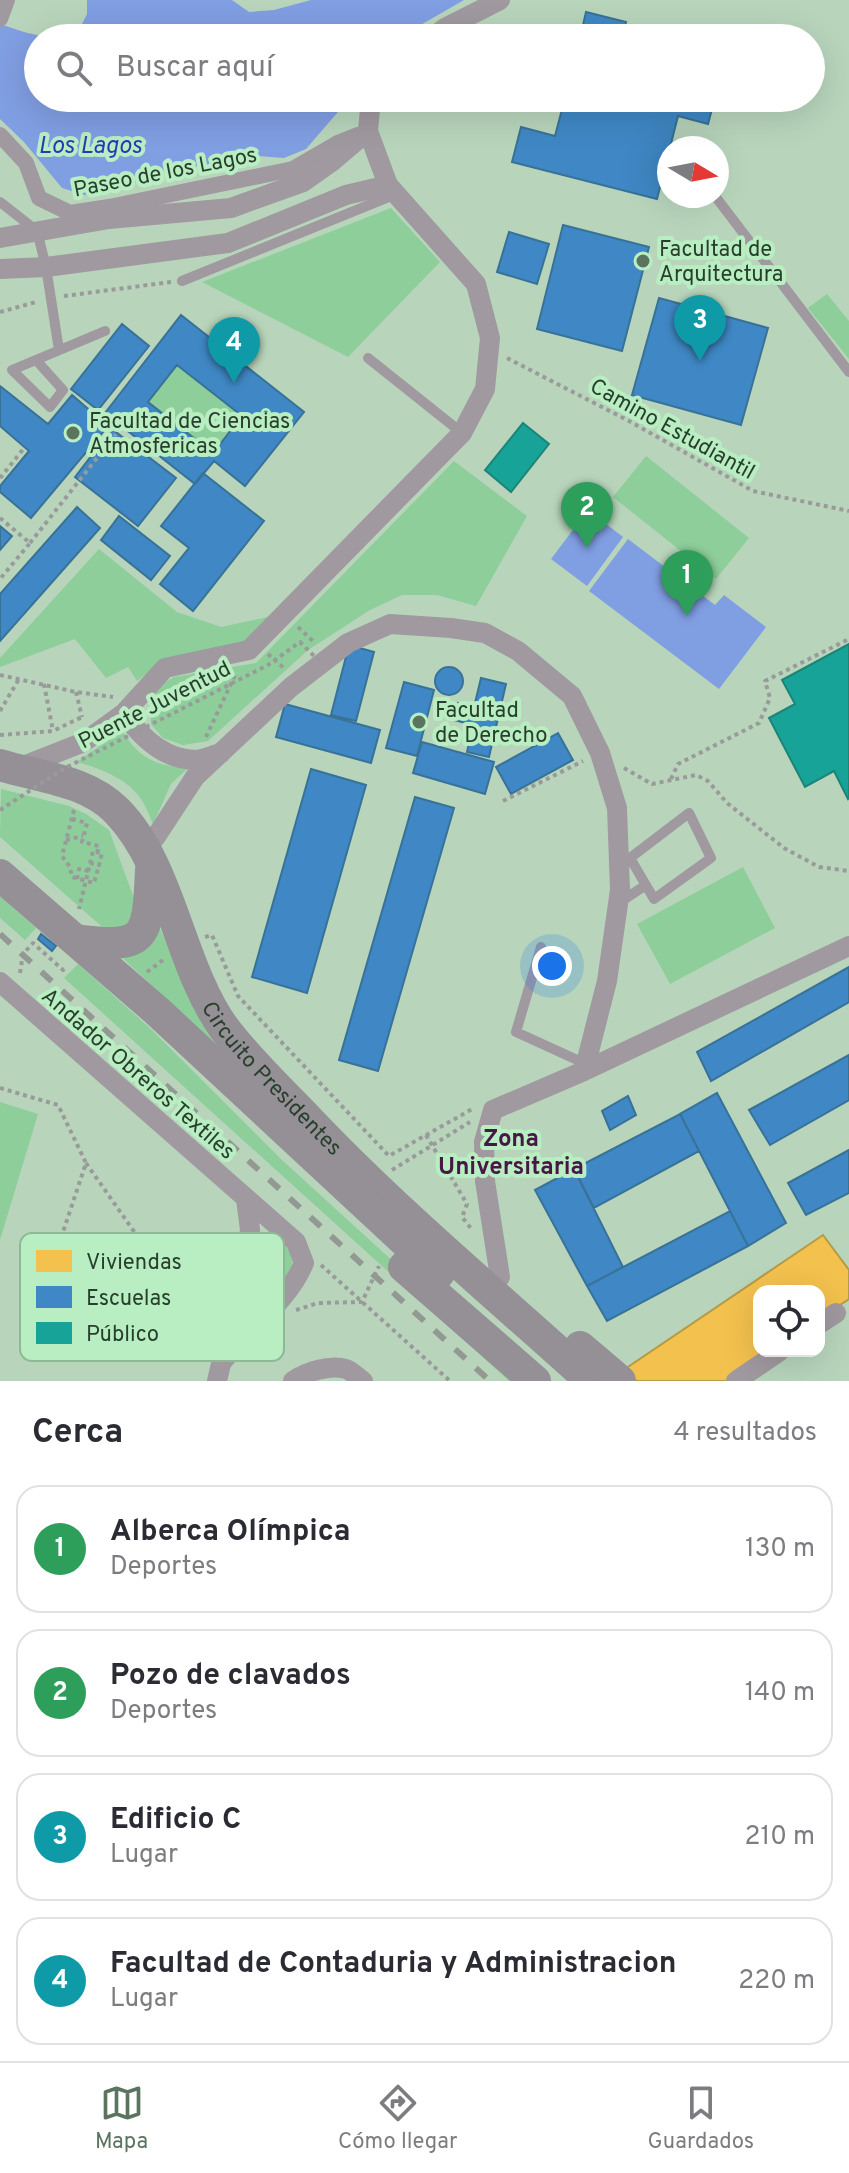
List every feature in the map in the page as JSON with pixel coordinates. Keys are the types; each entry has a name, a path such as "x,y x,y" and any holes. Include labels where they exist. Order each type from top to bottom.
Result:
{"main road":[{"name":"Circuito Presidentes","path":"5,770 56,779 98,795 118,811 198,940 203,989 232,1038 348,1161 591,1381"},
{"path":"75,950 129,943 142,931 150,910 145,853"},
{"name":"Circuito Presidentes","path":"0,875 75,950 128,986 157,1011 400,1239 561,1381"},
{"path":"203,989 386,1173 620,1381"},
{"path":"157,1011 253,1119 406,1268 535,1381"}],"street":[{"path":"0,19 7,0"},
{"path":"453,24 500,0"},
{"path":"5,770 84,742 130,706 165,668 252,646 462,433 485,389 489,349 490,338 476,284 392,189 368,131 370,112"},
{"path":"0,238 109,219 231,208 303,182 368,131"},
{"name":"Paseo de los Lagos","path":"0,135 26,163 39,198 70,213 293,169 338,143 368,131"},
{"path":"0,269 46,267 228,243 346,195 392,189"},
{"path":"145,853 195,777 301,680 348,643 390,624 485,633 518,651 572,696 600,753 617,808 620,890 607,981 585,1067"},
{"path":"130,706 142,738 175,756 196,760 221,753"},
{"path":"500,1277 485,1181 484,1142 493,1110 849,946"},
{"name":"Andador Obreros Textiles","path":"0,982 296,1242"},
{"path":"246,1199 250,1233"},
{"path":"284,1294 297,1280 304,1263 296,1242"},
{"path":"736,1381 771,1357"},
{"path":"293,1381 304,1374 329,1369 346,1369 363,1381"}],"lane":[{"path":"182,281 392,189"},
{"path":"0,202 37,231 59,350"},
{"path":"724,208 849,372"},
{"path":"36,360 63,390 50,407 12,370 105,331"},
{"path":"368,358 462,433"},
{"path":"689,813 711,858 654,899 646,885 630,858 689,813"},
{"path":"618,903 646,885"},
{"path":"541,947 516,1032 585,1067"}],"path":[{"path":"0,312 51,298 182,281"},
{"name":"Camino Estudiantil","path":"489,349 629,421 753,491 849,511"},
{"path":"0,579 116,434"},
{"path":"0,478 25,447"},
{"path":"0,518 30,543"},
{"path":"284,615 326,659"},
{"path":"671,779 678,764 759,723 770,698 765,681 849,639"},
{"name":"Puente Juventud","path":"0,810 65,768 268,665 300,642 326,659"},
{"path":"196,760 221,701 252,646 301,680"},
{"path":"0,675 109,696 130,706"},
{"path":"0,711 19,679"},
{"path":"44,684 53,731"},
{"path":"76,692 82,717"},
{"path":"100,703 109,696"},
{"path":"0,735 53,731 91,710"},
{"path":"503,801 600,753"},
{"path":"606,774 626,767 641,780 652,784 696,775 708,781 727,803 784,848 819,867 849,871"},
{"path":"84,896 87,881 89,871 90,863 93,851 97,852 102,853 94,883 87,881 77,879 72,877 70,867 62,856 72,817 87,823 82,842 99,846 97,852"},
{"path":"66,840 83,836"},
{"path":"90,863 99,865"},
{"path":"77,879 79,869 89,871"},
{"path":"128,986 198,940 238,996 389,1156 485,1102"},
{"path":"23,954 33,943 63,970 75,950"},
{"path":"0,1088 58,1105 86,1163 135,1233"},
{"path":"455,1119 460,1128"},
{"path":"426,1135 467,1204"},
{"path":"386,1173 449,1135"},
{"path":"63,1233 86,1163"},
{"path":"296,1242 450,1381"},
{"path":"362,1302 379,1265"},
{"path":"294,1311 318,1303 362,1302"}],"green space":[{"path":"391,208 440,262 348,357 202,282"},
{"path":"827,294 849,321 849,359 808,308"},
{"path":"177,365 242,416 213,453 148,402"},
{"path":"646,456 749,538 716,579 613,497"},
{"path":"454,461 527,516 476,606 437,595 402,595 370,610 308,650 208,741 183,745 163,738 151,724 151,703 159,686 174,677 256,663"},
{"path":"99,549 177,612 221,627 272,616 243,644 162,662 137,681 128,667 106,678 75,639 0,667 0,658"},
{"path":"122,730 141,754 165,765 187,769 171,784 153,824 140,798 126,783 102,770 77,762"},
{"path":"1,789 69,806 109,830 139,912 133,923 108,932 0,837"},
{"path":"743,867 775,928 670,984 637,924"},
{"path":"0,896 36,928 25,940 0,918"},
{"path":"156,920 194,1005 234,1062 117,953"},
{"path":"78,964 151,1029 282,1160 524,1381 509,1381 64,978"},
{"path":"0,1102 38,1114 0,1240"},
{"path":"284,1245 290,1250 294,1271 284,1283"}],"water":[{"name":"Los Lagos","path":"87,0 232,0 249,12 274,10 311,0 464,0 422,24 82,24 87,14"},
{"name":"Los Lagos","path":"0,24 24,32 24,112 338,112 306,149 284,158 257,156 179,169 127,186 85,195 62,188 24,142 0,119"},
{"path":"588,510 623,537 587,586 551,559"},
{"path":"628,539 715,605 724,595 766,627 719,689 589,591"}],"building: Viviendas":[{"path":"823,1235 849,1270 849,1299 825,1315 825,1285 753,1285 753,1357 763,1357 728,1381 637,1381 622,1371"}],"building: Escuelas":[{"path":"586,12 626,22 626,24 583,24"},
{"path":"561,112 711,112 708,124 678,116 673,136 657,136 657,199 512,162 521,127 555,136"},
{"path":"563,225 649,247 622,351 537,329"},
{"path":"509,232 549,244 537,284 497,272"},
{"path":"659,298 768,328 741,425 632,395"},
{"path":"181,315 304,412 245,486 214,461 195,484 105,413","holes":["177,365 242,416 213,453 148,402"]},
{"path":"122,324 149,346 98,410 71,389"},
{"path":"0,386 48,424 72,395 108,426 31,518 0,492 0,486 29,451 0,426"},
{"path":"112,429 176,478 138,526 75,477"},
{"path":"203,473 264,521 193,611 160,584 189,548 161,526"},
{"path":"77,507 100,528 0,641 0,594"},
{"path":"119,516 170,556 151,580 101,540"},
{"path":"0,526 12,536 0,550"},
{"path":"349,645 374,652 356,721 331,715"},
{"path":"449,667 459,671 463,681 459,691 449,695 439,691 435,681 439,671"},
{"path":"481,678 506,684 489,757 467,752 473,725 454,720 458,703 474,707"},
{"path":"404,682 434,690 417,756 386,748"},
{"path":"285,704 380,730 371,763 276,737"},
{"path":"558,733 573,760 511,794 496,767"},
{"path":"422,742 494,762 485,794 413,773"},
{"path":"311,769 366,785 307,993 252,977"},
{"path":"415,797 454,808 378,1071 339,1060"},
{"path":"41,934 56,946 52,951 38,939"},
{"path":"849,967 849,1002 711,1081 697,1052"},
{"path":"849,1055 849,1100 770,1145 749,1110"},
{"path":"717,1093 786,1223 748,1246 680,1114"},
{"path":"628,1096 636,1115 610,1130 602,1111"},
{"path":"680,1114 699,1151 594,1208 574,1169"},
{"path":"849,1150 849,1193 806,1215 788,1183"},
{"path":"574,1169 623,1267 587,1286 535,1190"},
{"path":"730,1211 748,1246 607,1321 587,1286"}],"building: Público":[{"path":"523,423 549,444 511,492 485,470"},
{"path":"849,644 848,799 834,771 805,787 769,718 795,704 782,680"}],"railway":[{"path":"0,934 490,1381"}],"place":[{"name":"Facultad de Arquitectura","path":"643,261"},
{"name":"Edificio C","path":"700,361"},
{"name":"Facultad de Contaduria y Administracion","path":"234,383"},
{"name":"Facultad de Ciencias Atmosfericas","path":"73,433"},
{"name":"Pozo de clavados","path":"587,548"},
{"name":"Alberca Olímpica","path":"687,616"},
{"name":"Facultad de Derecho","path":"419,722"}],"district":[{"name":"Zona Universitaria","path":"511,1152"}]}
